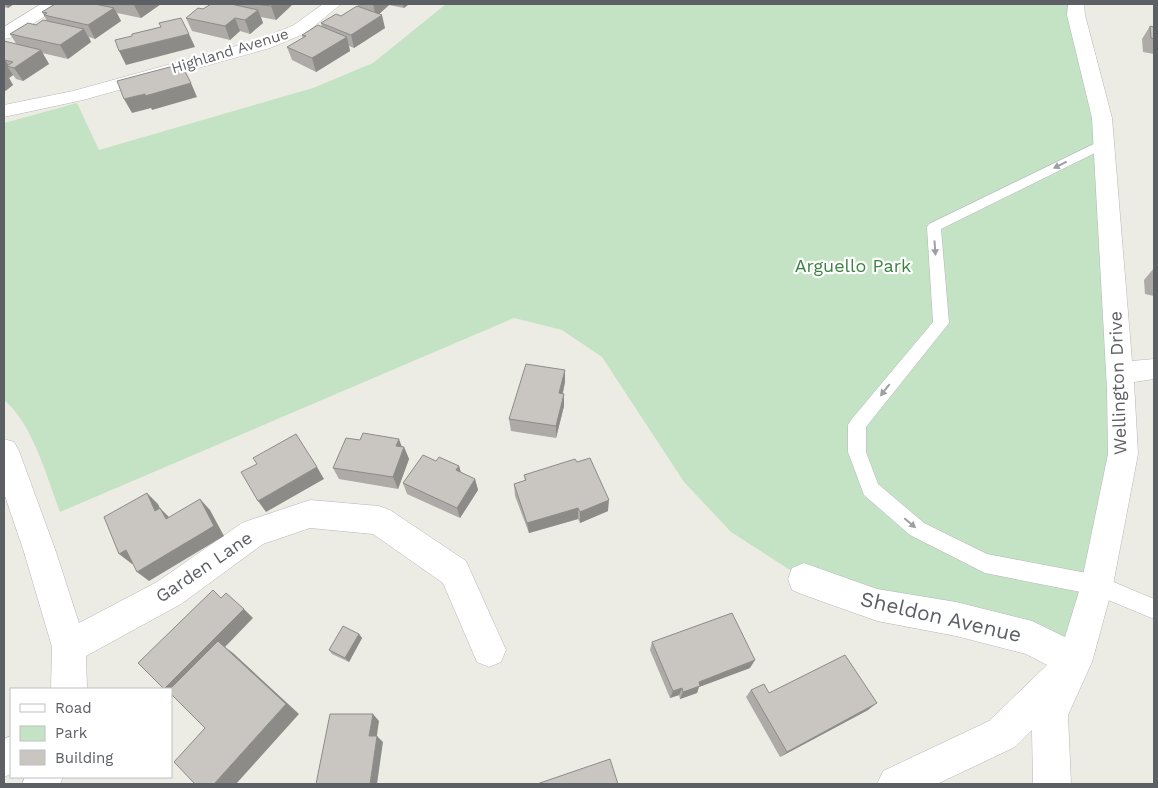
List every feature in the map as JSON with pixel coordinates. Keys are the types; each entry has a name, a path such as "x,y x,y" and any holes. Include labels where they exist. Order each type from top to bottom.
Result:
{"street":[{"path":"4,34 52,4"},
{"name":"Highland Avenue","path":"4,111 76,96 264,44 300,29 333,4"},
{"name":"Wellington Drive","path":"1052,784 1050,713 1075,662 1097,586 1123,454 1120,373 1102,118 1076,15 1076,4"},
{"path":"1120,373 1154,369"},
{"path":"4,451 40,552 69,647 69,688"},
{"name":"Garden Lane","path":"69,647 169,593 253,533 310,514 379,520 456,572 488,650"},
{"name":"Sheldon Avenue","path":"804,579 877,605 956,619 1032,638 1075,662"},
{"path":"896,784 1002,734 1075,662"}],"lane":[{"path":"1104,143 934,227 940,323 857,426 856,452 871,490 917,529 985,564 1097,586 1154,609"}],"green space":[{"name":"Arguello Park","path":"446,4 1077,4 1086,55 1120,373 1097,585 1075,662 804,579 731,532 684,482 602,357 562,330 514,318 60,512 31,437 14,410 4,400 4,123 77,103 99,150 313,88 373,63"}],"building":[{"path":"55,4 95,4 114,8 88,25 44,15 47,13 42,12"},
{"path":"211,4 231,4 258,10 245,20 235,18 225,26 186,18 198,8 203,9"},
{"path":"256,4 274,4 271,6"},
{"path":"357,6 382,15 351,35 321,23 336,14 341,16"},
{"path":"181,18 189,34 119,51 115,40 161,27 159,23"},
{"path":"43,20 84,29 60,45 10,34 28,23 36,25"},
{"path":"318,25 347,37 312,58 287,47 306,36 302,35"},
{"path":"1150,26 1154,27 1154,39 1151,38"},
{"path":"4,41 41,50 14,68 7,66 13,62 4,61"},
{"path":"181,64 191,83 145,96 145,94 124,99 117,81"},
{"path":"526,364 565,370 559,393 564,394 556,426 509,419"},
{"path":"363,433 399,439 396,446 404,447 393,477 333,468 346,438 360,440"},
{"path":"296,434 317,467 258,501 241,472 257,464 253,458"},
{"path":"423,455 436,461 439,457 459,466 456,470 475,479 457,508 403,483"},
{"path":"590,458 609,500 580,512 578,508 527,523 514,484 526,480 524,475 575,459 577,462"},
{"path":"147,493 155,511 160,508 166,519 200,499 214,526 137,572 126,550 119,554 104,517"},
{"path":"213,590 221,598 226,593 244,609 165,688 138,663"},
{"path":"732,613 755,660 699,682 700,686 683,692 682,688 673,691 652,642"},
{"path":"343,626 359,634 345,658 329,650"},
{"path":"218,641 286,704 214,784 195,784 174,762 205,728 172,695 171,688"},
{"path":"845,655 877,703 787,752 751,690 764,684 769,693"},
{"path":"330,714 373,714 369,736 377,736 370,784 316,784"},
{"path":"610,759 618,784 537,784"}]}
